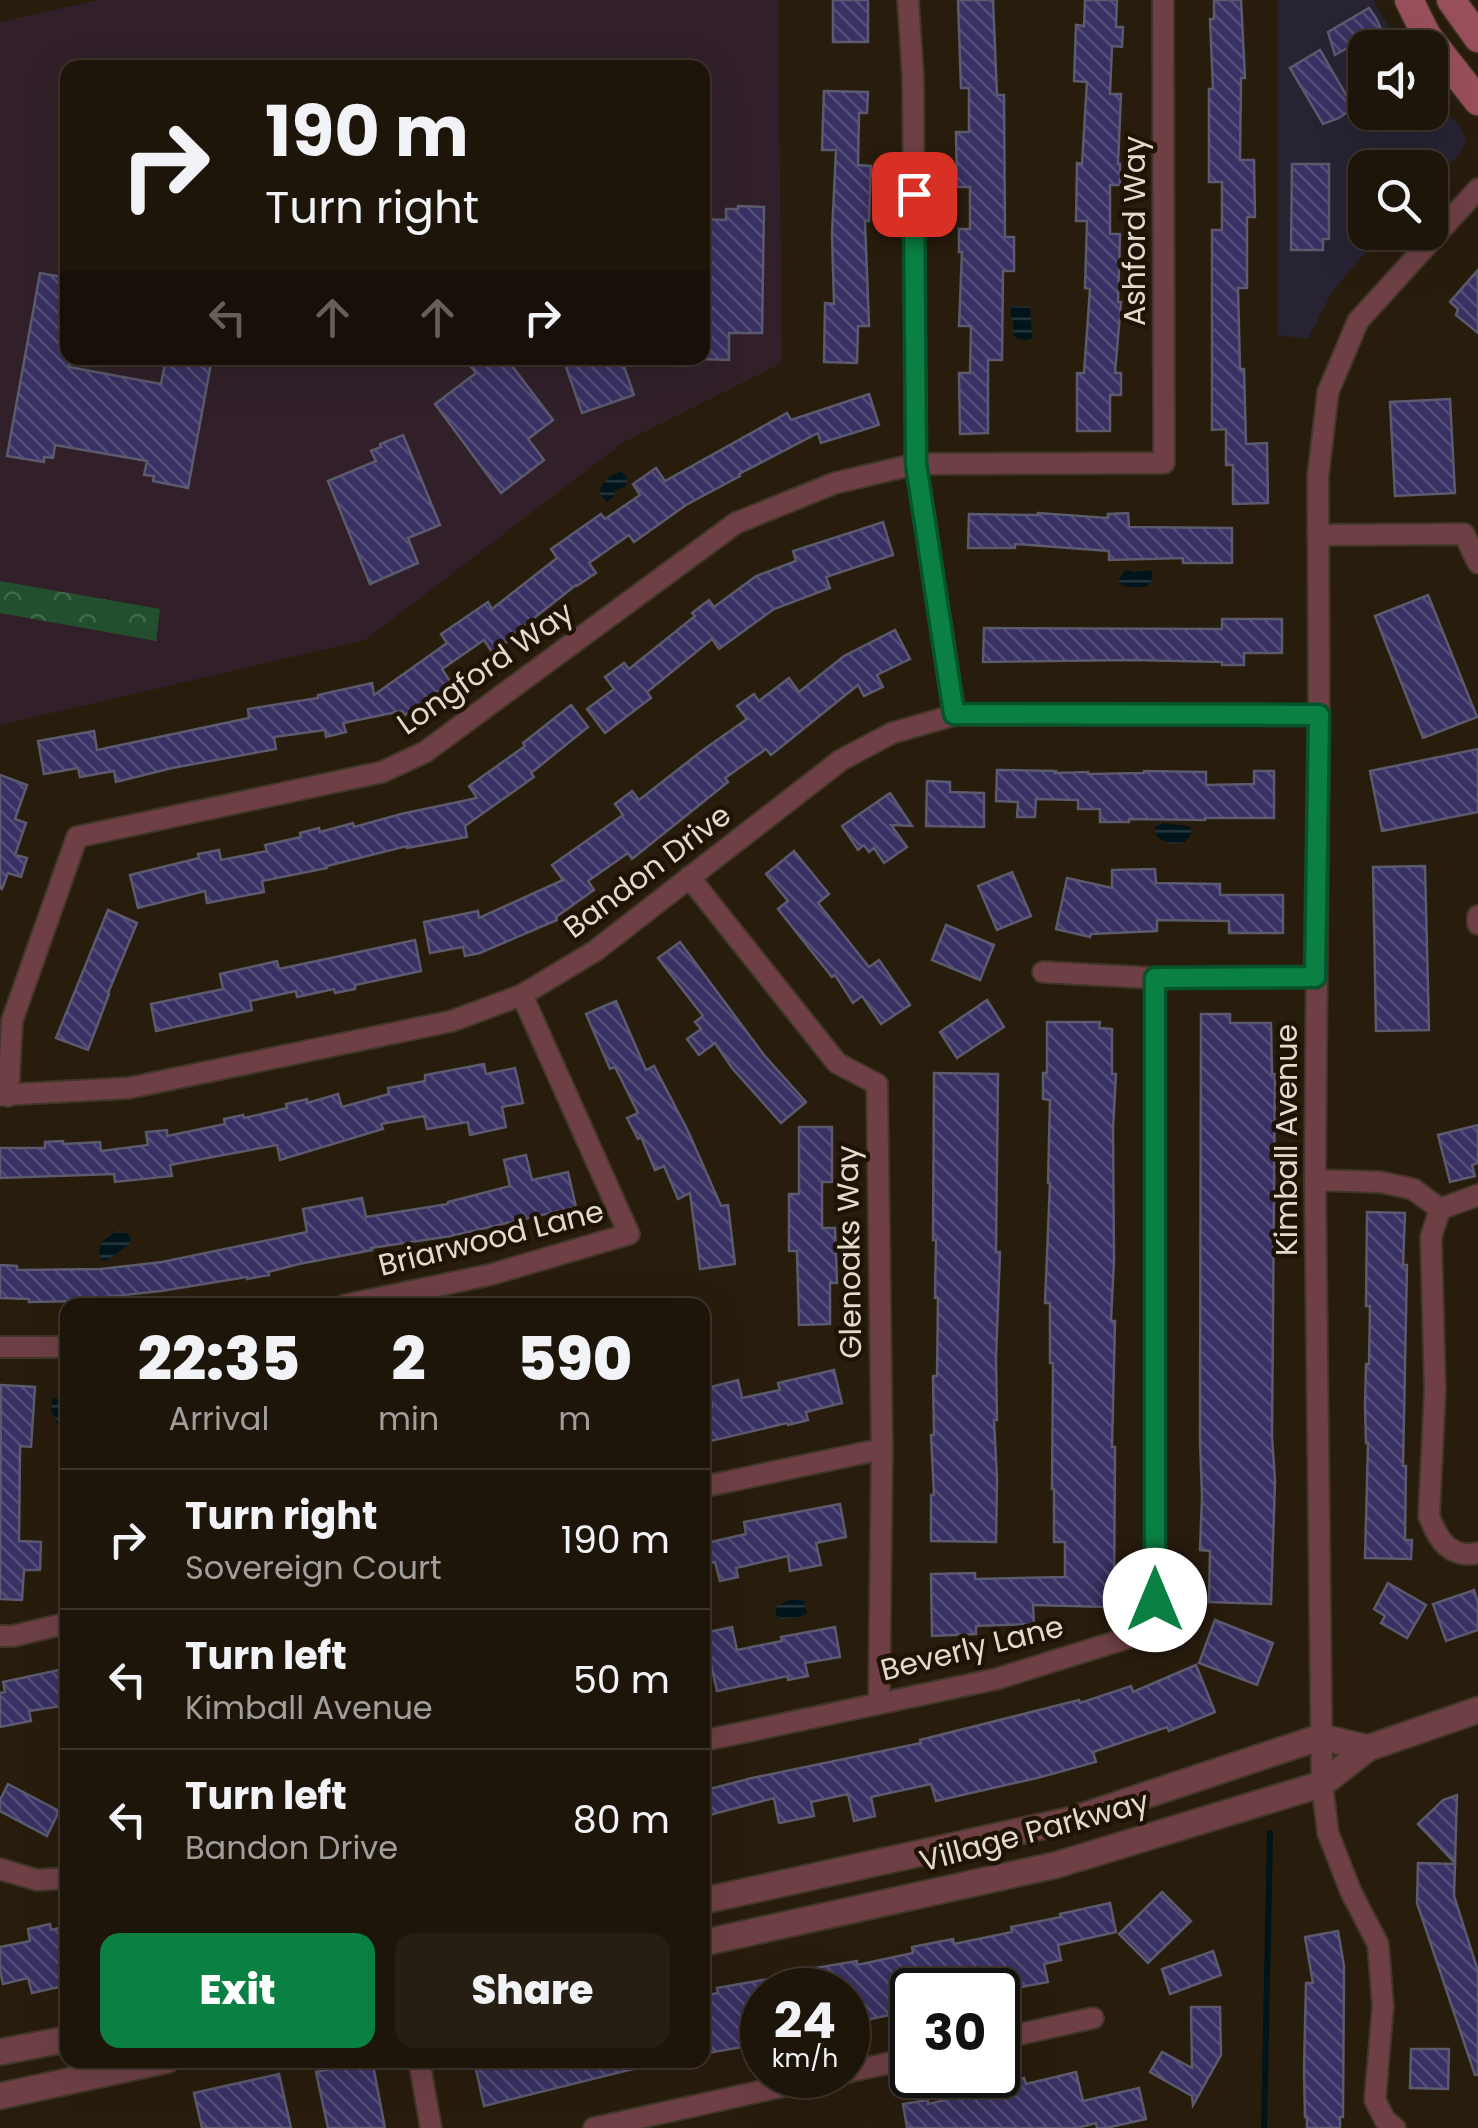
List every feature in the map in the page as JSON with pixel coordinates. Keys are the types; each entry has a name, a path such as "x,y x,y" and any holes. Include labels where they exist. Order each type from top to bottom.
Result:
{"main road":[{"path":"1409,0 1427,36 1478,101"},
{"path":"1451,0 1478,38"}],"street":[{"path":"908,0 913,78 916,464 954,714"},
{"name":"Ashford Way","path":"1163,0 1164,462"},
{"name":"Kimball Avenue","path":"1395,2128 1385,2120 1376,2100 1383,2006 1378,1944 1351,1892 1328,1833 1322,1784 1315,1180 1318,476 1328,392 1358,321 1478,189"},
{"name":"Longford Way","path":"4,1095 12,1020 78,836 382,772 426,752 736,523 835,482 916,464 1164,462"},
{"path":"1318,536 1464,534 1478,563"},
{"name":"Bandon Drive","path":"4,1095 129,1088 452,1021 522,995 595,951 842,760 892,733 954,714 1319,715"},
{"name":"Glenoaks Way","path":"689,877 837,1063 877,1084 882,1449 879,1702"},
{"path":"1478,916 1478,924"},
{"path":"1043,972 1155,978 1315,977"},
{"name":"Beverly Lane","path":"710,1738 996,1678 1128,1638 1144,1624 1155,1600 1155,978"},
{"name":"Briarwood Lane","path":"379,1298 489,1275 629,1234 522,995"},
{"path":"1315,1180 1380,1182 1413,1189 1440,1209"},
{"path":"1440,1209 1478,1196"},
{"path":"1440,1209 1431,1237 1436,1388 1429,1516 1436,1536 1450,1551 1467,1556 1478,1553"},
{"path":"0,1347 60,1347"},
{"path":"710,1485 882,1449"},
{"path":"0,1636 60,1625"},
{"name":"Village Parkway","path":"710,1941 1056,1865 1322,1784 1368,1748 1478,1710"},
{"path":"1321,1737 1368,1748"},
{"name":"Village Parkway","path":"710,1899 1071,1820 1321,1737"},
{"path":"0,1869 36,1880 60,1878"},
{"path":"1020,2034 1093,2018"},
{"path":"0,2052 60,2040"},
{"path":"0,2096 130,2068"},
{"path":"420,2068 431,2128"},
{"path":"594,2128 740,2096"}],"shaded area":[{"path":"98,0 778,0 782,363 624,442 365,640 0,725 0,22"},
{"path":"1278,0 1373,0 1391,30 1348,30 1348,130 1448,130 1448,114 1460,126 1466,142 1448,166 1448,150 1348,150 1348,250 1368,250 1333,290 1308,339 1278,335"}],"green space":[{"path":"0,581 160,609 156,641 0,613"}],"water":[{"path":"1030,306 1032,338 1018,339 1013,334 1011,307"},
{"path":"622,472 627,477 626,486 615,490 607,502 600,494 602,486 611,476"},
{"path":"1125,570 1152,571 1152,580 1147,587 1125,587 1118,581"},
{"path":"1163,823 1190,827 1192,833 1184,843 1170,844 1157,837 1155,827"},
{"path":"119,1231 127,1233 129,1244 106,1261 101,1260 102,1242"},
{"path":"52,1400 60,1400 60,1426 51,1410"},
{"path":"791,1599 804,1601 807,1613 782,1619 777,1616 775,1607"}],"building":[{"path":"833,0 868,0 868,42 833,42"},
{"path":"958,0 993,0 997,95 1004,95 1005,237 1014,237 1014,271 1003,271 1002,360 988,360 988,433 960,434 959,373 970,373 971,326 959,326 959,229 970,229 970,187 957,187 956,132 969,132 969,88 961,88"},
{"path":"1085,0 1117,0 1116,27 1123,27 1122,47 1112,46 1110,94 1121,94 1120,185 1110,185 1110,234 1120,234 1121,302 1115,373 1121,373 1121,395 1110,395 1110,431 1077,431 1077,373 1084,373 1090,289 1085,288 1087,221 1076,221 1077,163 1082,164 1087,82 1074,81 1076,25 1084,26"},
{"path":"1214,0 1241,0 1245,78 1241,78 1240,160 1254,160 1255,217 1247,217 1247,288 1238,288 1240,369 1244,369 1246,444 1267,443 1268,503 1233,504 1233,465 1226,465 1226,429 1212,430 1212,230 1222,230 1222,182 1209,182 1209,89 1213,89 1210,19 1214,19"},
{"path":"1369,8 1381,29 1348,30 1348,48 1335,55 1328,32"},
{"path":"1320,50 1348,98 1348,112 1323,124 1290,68"},
{"path":"824,91 868,92 867,113 859,113 858,165 871,166 869,221 865,221 869,326 858,326 857,363 824,362 825,303 834,304 836,150 822,150"},
{"path":"1292,164 1329,164 1329,239 1323,239 1323,250 1291,250"},
{"path":"764,207 762,333 729,333 729,360 710,359 710,219 726,220 726,209"},
{"path":"1478,270 1478,333 1456,315 1458,309 1450,302"},
{"path":"40,273 60,277 60,365 161,384 165,365 211,365 188,488 153,481 154,476 144,475 147,461 55,445 53,458 44,457 44,462 7,456"},
{"path":"470,365 511,365 553,420 528,439 544,460 501,493 435,404 476,373"},
{"path":"565,365 623,365 634,395 582,413"},
{"path":"869,394 879,425 821,443 818,433 686,505 634,542 629,535 589,563 596,573 512,638 492,652 484,640 442,669 451,683 405,715 402,711 343,723 346,732 326,737 325,730 274,737 276,749 116,782 114,771 80,777 78,768 44,774 38,741 94,731 97,750 249,718 248,709 318,698 372,683 374,695 447,643 441,634 488,602 492,609 557,558 551,549 601,514 605,519 640,495 633,484 656,468 665,481 787,413 791,420"},
{"path":"1450,399 1455,493 1395,496 1390,402"},
{"path":"403,435 440,525 408,538 418,563 370,584 328,481 376,461 371,451"},
{"path":"1128,513 1129,527 1232,528 1232,563 1183,563 1183,558 1109,560 1109,551 1015,544 1015,548 968,548 969,514 1108,518 1108,514"},
{"path":"883,522 893,555 826,577 830,588 774,609 719,649 712,639 647,692 651,698 605,733 587,709 614,689 605,677 624,663 629,669 709,600 714,607 756,576 796,561 793,551"},
{"path":"1428,595 1477,717 1423,738 1375,616"},
{"path":"1222,619 1282,619 1282,653 1244,653 1244,665 1132,660 983,662 984,628 1222,629"},
{"path":"895,630 910,659 877,675 883,687 864,696 858,685 771,755 766,749 725,778 728,782 632,859 628,853 588,881 594,890 557,920 480,953 465,956 463,947 430,953 424,922 478,911 479,918 563,880 552,865 623,815 615,804 632,791 639,800 747,719 737,706 754,694 759,701 789,678 799,692 844,656"},
{"path":"571,705 588,727 531,773 534,777 465,826 467,837 407,846 262,881 264,892 207,903 205,891 138,908 130,875 219,850 221,860 267,851 265,845 301,837 300,833 319,828 320,832 353,823 354,827 477,798 469,786 525,746 523,743"},
{"path":"1478,749 1478,812 1382,831 1370,771"},
{"path":"997,770 1088,774 1206,772 1206,785 1254,784 1254,771 1274,771 1274,818 1100,822 1100,809 1078,809 1078,800 1036,799 1035,817 1017,817 1018,802 996,801"},
{"path":"0,775 27,785 15,819 26,823 15,855 27,858 21,877 8,873 2,889 0,888"},
{"path":"927,781 950,782 950,792 984,793 984,827 926,826"},
{"path":"890,793 912,826 891,825 907,847 884,863 874,848 869,852 864,845 858,850 842,826"},
{"path":"794,851 829,894 818,903 869,967 879,960 910,1005 881,1024 862,996 853,1003 835,975 832,977 778,909 788,901 766,874"},
{"path":"1425,866 1429,1030 1376,1031 1373,867"},
{"path":"1155,869 1156,883 1220,884 1220,895 1283,895 1283,933 1229,933 1229,921 1157,920 1157,931 1090,937 1056,929 1067,878 1112,888 1112,870"},
{"path":"1012,872 1031,916 997,930 978,886"},
{"path":"108,910 137,923 88,1050 56,1038"},
{"path":"946,925 994,945 980,980 932,960"},
{"path":"415,940 421,971 335,993 334,989 297,997 296,991 250,1001 252,1010 156,1031 151,1004 223,989 220,974 277,961 279,969"},
{"path":"680,942 764,1055 806,1102 781,1123 715,1043 699,1055 687,1039 701,1029 695,1022 703,1016 658,958"},
{"path":"987,1000 1004,1027 957,1058 940,1032"},
{"path":"616,1001 646,1070 654,1066 721,1206 728,1205 735,1264 700,1269 690,1193 678,1199 664,1166 655,1170 641,1137 638,1139 627,1118 638,1113 615,1067 610,1069 586,1014"},
{"path":"1201,1014 1230,1014 1230,1023 1271,1023 1275,1074 1275,1481 1271,1604 1209,1602 1210,1551 1200,1550"},
{"path":"1047,1022 1100,1022 1099,1028 1112,1029 1112,1074 1116,1074 1111,1321 1115,1321 1114,1597 1108,1597 1108,1607 1033,1605 1034,1624 976,1626 976,1634 932,1636 931,1574 975,1573 975,1579 1065,1577 1065,1542 1054,1542 1053,1363 1050,1303 1045,1303 1050,1183 1050,1100 1043,1099"},
{"path":"484,1064 486,1074 515,1068 523,1103 502,1107 506,1127 470,1135 468,1122 427,1129 424,1116 381,1124 383,1129 280,1160 277,1145 170,1165 172,1176 115,1182 114,1174 0,1178 0,1148 45,1148 45,1142 63,1141 100,1142 101,1151 148,1145 146,1132 167,1130 167,1136 338,1094 342,1107 389,1094 388,1088 425,1081 425,1075"},
{"path":"934,1073 998,1074 996,1542 931,1541 931,1435 938,1298 933,1240"},
{"path":"1478,1125 1478,1163 1472,1165 1475,1176 1450,1182 1438,1135"},
{"path":"799,1127 832,1127 832,1182 822,1182 822,1228 835,1228 837,1283 830,1283 830,1324 799,1325 797,1251 789,1251 789,1194 799,1194"},
{"path":"526,1155 532,1180 568,1172 576,1207 451,1236 371,1248 247,1279 95,1298 60,1298 60,1301 0,1298 0,1265 17,1266 17,1270 101,1269 162,1262 307,1232 303,1209 362,1198 366,1217 448,1204 510,1186 504,1160"},
{"path":"1367,1212 1405,1213 1403,1466 1405,1540 1412,1540 1411,1559 1365,1558 1370,1306 1366,1306"},
{"path":"834,1370 842,1403 806,1412 808,1420 710,1441 710,1387 738,1380 742,1398 780,1390 778,1383"},
{"path":"1,1385 35,1387 31,1447 20,1446 19,1541 41,1542 40,1570 24,1570 22,1600 0,1599"},
{"path":"840,1504 846,1537 816,1543 821,1565 790,1571 788,1556 736,1568 738,1577 720,1581 715,1562 710,1563 710,1542 746,1534 744,1522"},
{"path":"1388,1583 1426,1605 1407,1638 1381,1623 1385,1616 1374,1609"},
{"path":"1474,1590 1478,1630 1446,1641 1433,1604"},
{"path":"1215,1620 1273,1643 1257,1685 1199,1663"},
{"path":"732,1627 737,1650 835,1627 840,1657 805,1663 808,1676 788,1680 788,1676 717,1691 710,1660 710,1632"},
{"path":"1196,1665 1215,1712 1169,1731 1167,1727 1093,1752 1096,1762 1037,1778 936,1801 931,1784 871,1797 875,1816 854,1821 848,1794 811,1802 814,1816 779,1823 774,1798 710,1815 710,1789 921,1743 920,1740 1079,1700 1080,1703 1131,1686 1133,1692"},
{"path":"60,1670 60,1706 29,1711 31,1721 0,1727 3,1682"},
{"path":"8,1784 59,1811 47,1836 0,1811 0,1800"},
{"path":"1457,1795 1455,1863 1418,1824 1443,1800"},
{"path":"1418,1863 1455,1864 1454,1896 1478,1971 1478,2075 1417,1903"},
{"path":"1162,1892 1191,1921 1148,1963 1119,1934"},
{"path":"1110,1903 1116,1932 1058,1945 1061,1960 1044,1964 1048,1982 1020,1987 1020,1968 890,1968 890,2015 870,2019 870,1968 815,1968 857,1961 857,1965 913,1953 912,1947 953,1939 954,1944 1061,1917 1060,1914"},
{"path":"50,1924 51,1930 60,1928 60,1987 32,1993 28,1978 3,1984 0,1947 30,1941 28,1929"},
{"path":"1338,1931 1344,1966 1343,2117 1340,2128 1307,2128 1306,1983 1313,1983 1305,1937"},
{"path":"1213,1951 1221,1975 1170,1994 1162,1969"},
{"path":"740,1984 740,2047 710,2053 710,1994 718,1993 717,1988"},
{"path":"1191,2007 1220,2007 1221,2055 1193,2105 1192,2096 1150,2072 1162,2052 1192,2068"},
{"path":"1411,2049 1449,2049 1448,2089 1410,2088"},
{"path":"374,2068 385,2128 328,2128 316,2072"},
{"path":"476,2068 637,2068 484,2106"},
{"path":"1076,2072 1083,2101 1139,2088 1146,2119 1106,2128 1097,2128 1096,2123 1077,2128 907,2128 903,2104 954,2098 1020,2098 1020,2079 1024,2078 1026,2084"},
{"path":"279,2074 291,2128 202,2128 194,2093"}],"waterway":[{"path":"1264,2128 1270,1833"}],"route":[{"path":"914,194 916,464 954,714 1319,715 1315,977 1155,978 1155,1600"}]}
